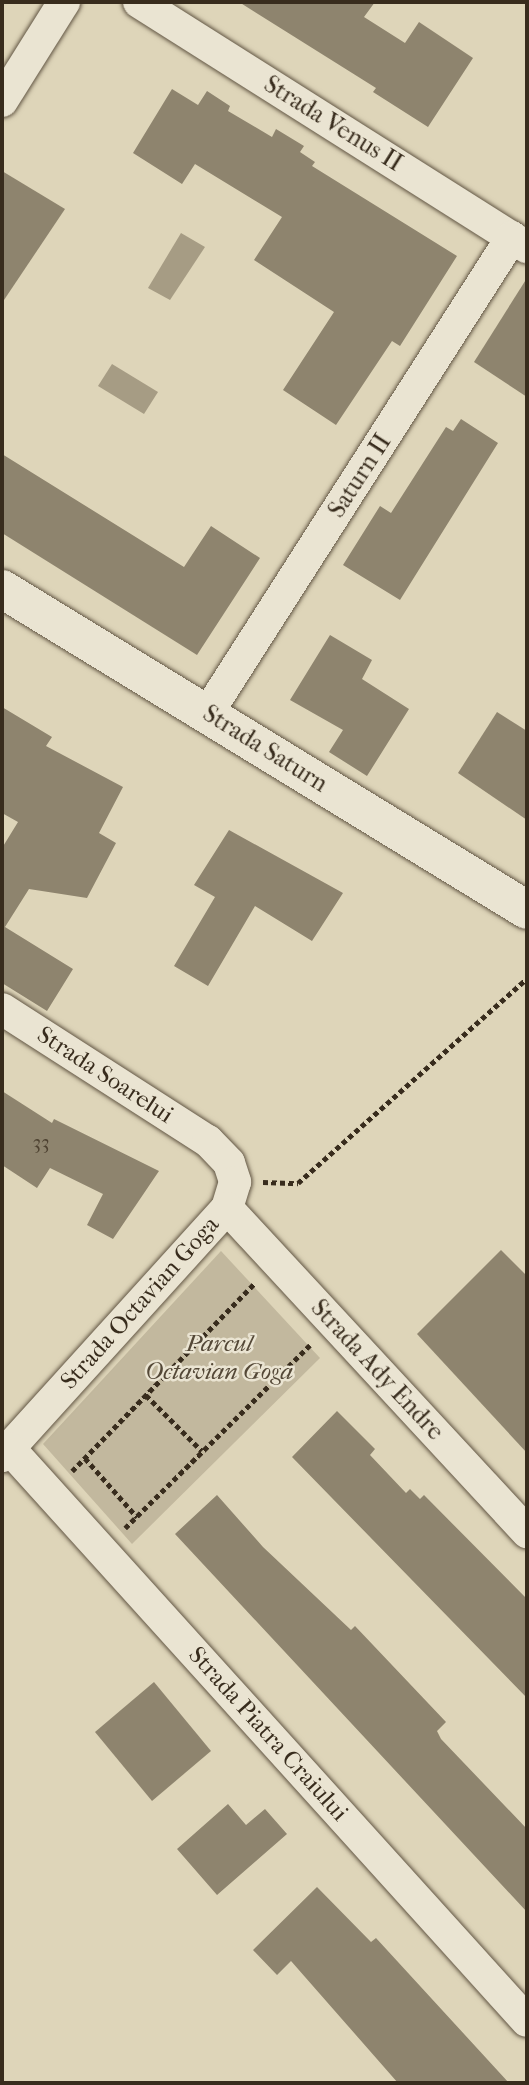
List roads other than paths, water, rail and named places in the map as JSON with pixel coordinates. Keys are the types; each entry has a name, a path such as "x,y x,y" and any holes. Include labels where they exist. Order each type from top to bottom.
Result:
{"street":[{"path":"2,101 64,2"},
{"name":"Strada Venus II","path":"139,2 520,242"},
{"name":"Saturn II","path":"207,714 520,242"},
{"name":"Strada Saturn","path":"2,589 527,910"},
{"name":"Strada Soarelui","path":"2,1009 208,1141 229,1163 231,1195"},
{"name":"Strada Ady Endre","path":"231,1195 277,1261 527,1532"},
{"name":"Strada Octavian Goga","path":"5,1452 231,1195"},
{"name":"Strada Piatra Craiului","path":"5,1452 50,1493 527,2021"}],"park label":[{"name":"Parcul Octavian Goga","path":"219,1358"}]}
